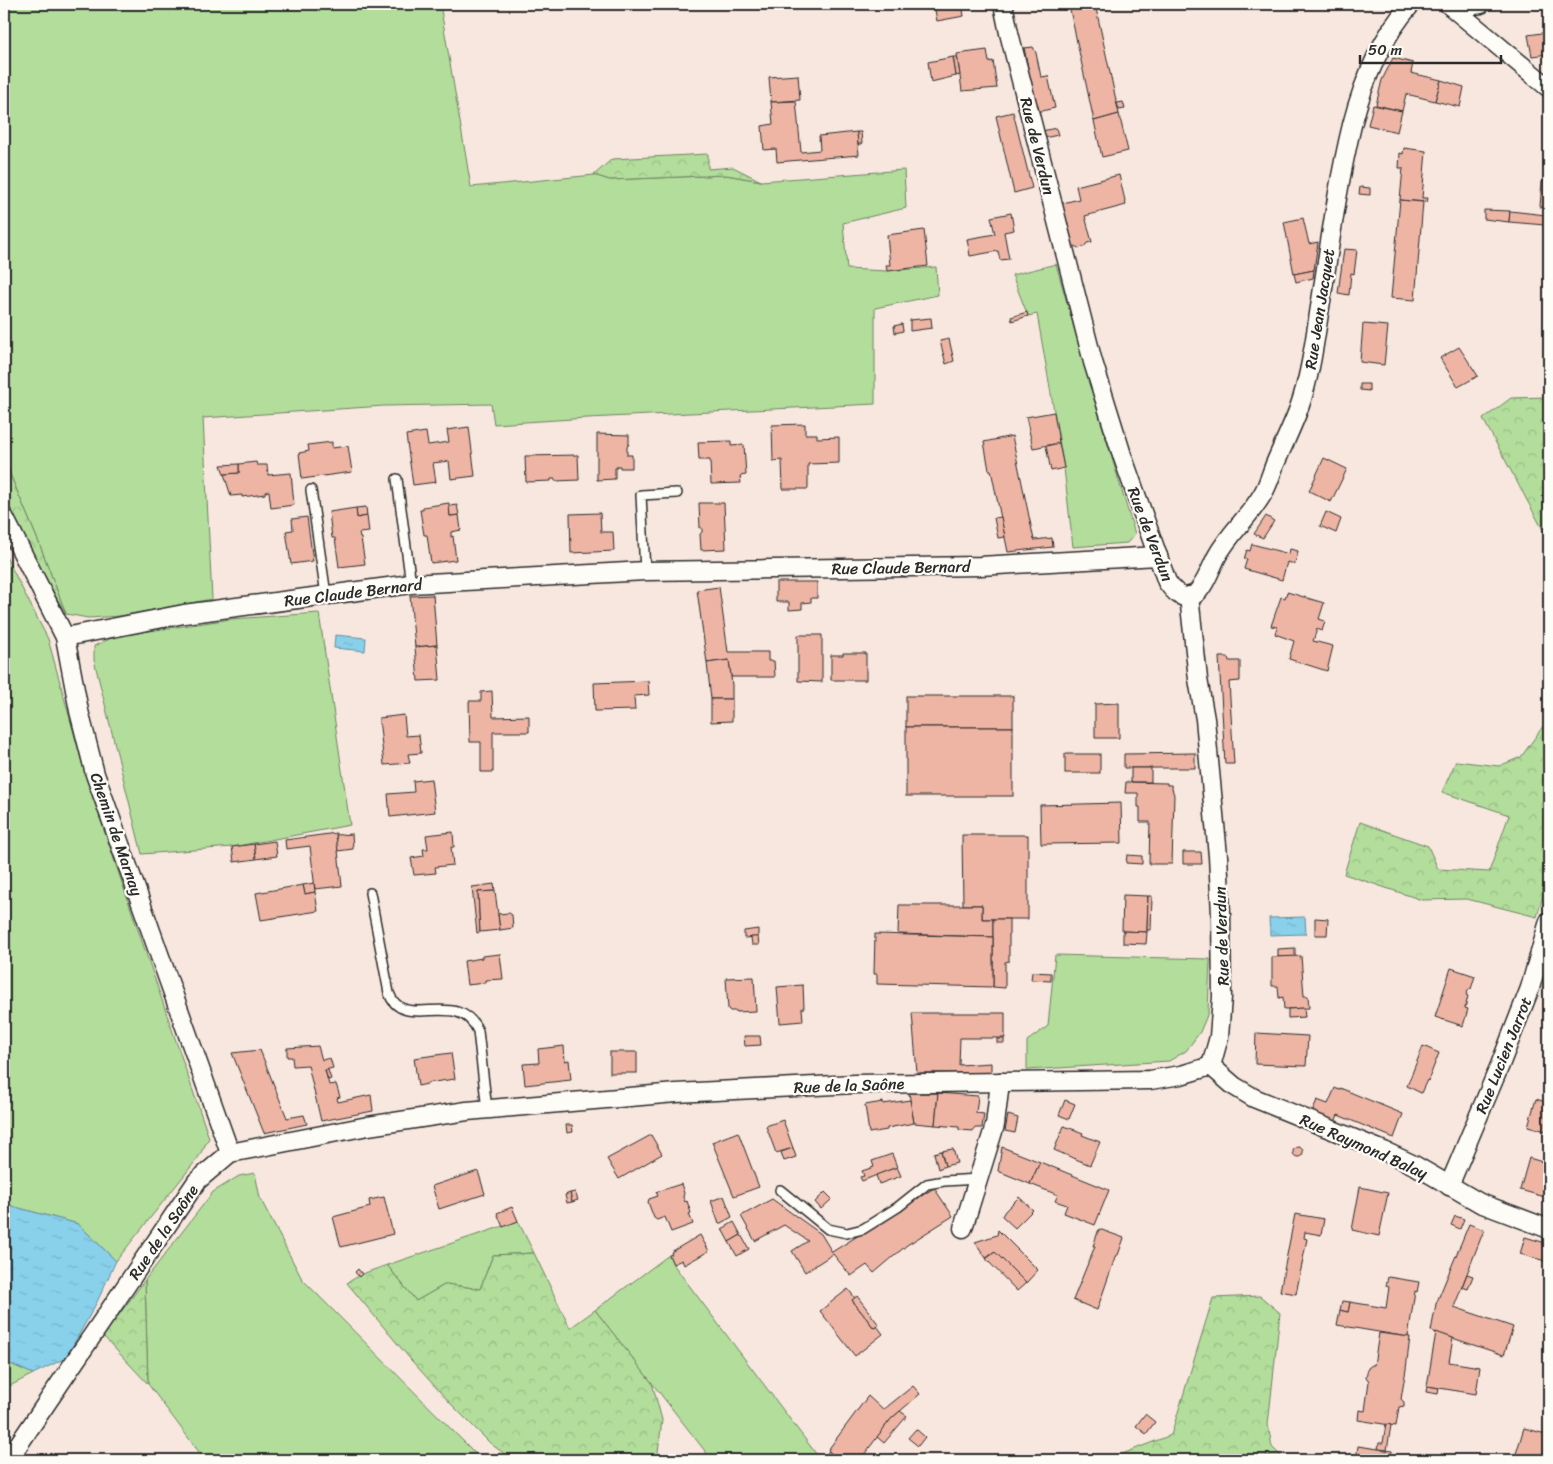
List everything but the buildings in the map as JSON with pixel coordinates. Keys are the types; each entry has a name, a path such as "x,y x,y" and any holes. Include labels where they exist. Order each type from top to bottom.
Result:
{"street":[{"name":"Rue de Verdun","path":"1003,4 1093,362 1122,455 1167,582 1174,592 1189,596 1198,679 1205,719 1220,895 1222,997 1218,1037 1211,1066"},
{"name":"Rue Jean Jacquet","path":"1189,596 1202,589 1218,555 1231,535 1263,495 1299,408 1312,356 1332,227 1352,126 1370,71 1400,16 1411,4"},
{"path":"1451,6 1481,4"},
{"path":"1451,6 1549,88"},
{"name":"Chemin de Marnay","path":"4,517 65,637 79,712 95,774 230,1154"},
{"name":"Rue Claude Bernard","path":"65,637 184,614 410,584 645,571 980,566 1158,556"},
{"name":"Rue Lucien Jarrot","path":"1449,1186 1500,1065 1526,997 1548,927"},
{"name":"Rue de la Saône","path":"8,1460 197,1181 230,1154 368,1126 467,1111 716,1091 855,1084 1150,1080 1181,1075 1211,1066"},
{"name":"Rue Raymond Balay","path":"1211,1066 1234,1086 1254,1098 1384,1151 1416,1166 1480,1203 1549,1229"},
{"path":"963,1228 995,1125 1000,1082"}],"lane":[{"path":"397,479 410,584"},
{"path":"311,490 326,595"},
{"path":"645,571 641,495 677,493"},
{"path":"370,893 392,1002 402,1008 416,1012 448,1009 469,1017 474,1021 478,1030 487,1110"},
{"path":"780,1190 828,1229 847,1233 863,1229 898,1207 927,1184 979,1179"}],"green space":[{"path":"4,4 440,4 471,187 594,175 610,180 726,175 761,181 904,170 906,208 843,223 847,269 887,271 936,267 938,295 875,308 875,404 494,424 491,404 384,406 203,418 212,599 120,616 88,618 66,614 4,460"},
{"path":"708,154 708,169 733,167 761,181 726,175 610,180 594,175 612,159"},
{"path":"1056,264 1135,534 1127,543 1073,547 1064,468 1037,314 1028,316 1012,275"},
{"path":"1549,397 1549,541 1483,419 1511,398"},
{"path":"4,460 39,543 66,614 4,500"},
{"path":"4,553 48,639 86,777 209,1138 198,1158 116,1261 78,1224 4,1204"},
{"path":"319,613 350,825 232,847 142,854 94,660 94,646 114,637 142,632 231,619"},
{"path":"1549,718 1549,873 1537,917 1467,899 1422,900 1344,874 1360,822 1428,846 1438,869 1489,872 1509,815 1442,792 1456,761 1499,766 1521,757"},
{"path":"1055,955 1210,959 1208,1013 1200,1032 1186,1051 1169,1061 1027,1070 1027,1041 1048,1026"},
{"path":"255,1173 260,1198 302,1279 482,1460 205,1460 148,1384 145,1280 213,1192 239,1176"},
{"path":"518,1221 534,1253 493,1255 480,1289 446,1284 416,1301 387,1265"},
{"path":"534,1253 570,1328 595,1310 652,1383 662,1420 657,1460 513,1460 491,1444 450,1403 411,1360 347,1283 362,1274 387,1265 416,1301 446,1284 480,1289 493,1255"},
{"path":"669,1255 673,1264 820,1460 712,1460 595,1310"},
{"path":"145,1280 148,1384 103,1336"},
{"path":"1260,1296 1280,1313 1268,1425 1272,1447 1285,1460 1113,1460 1117,1456 1171,1435 1213,1298"},
{"path":"4,1361 33,1374 4,1389"}],"water":[{"path":"335,635 366,638 365,651 334,648"},
{"path":"1305,917 1306,934 1270,935 1269,918"},
{"path":"4,1204 78,1224 116,1261 97,1302 66,1358 33,1374 4,1361"}]}
